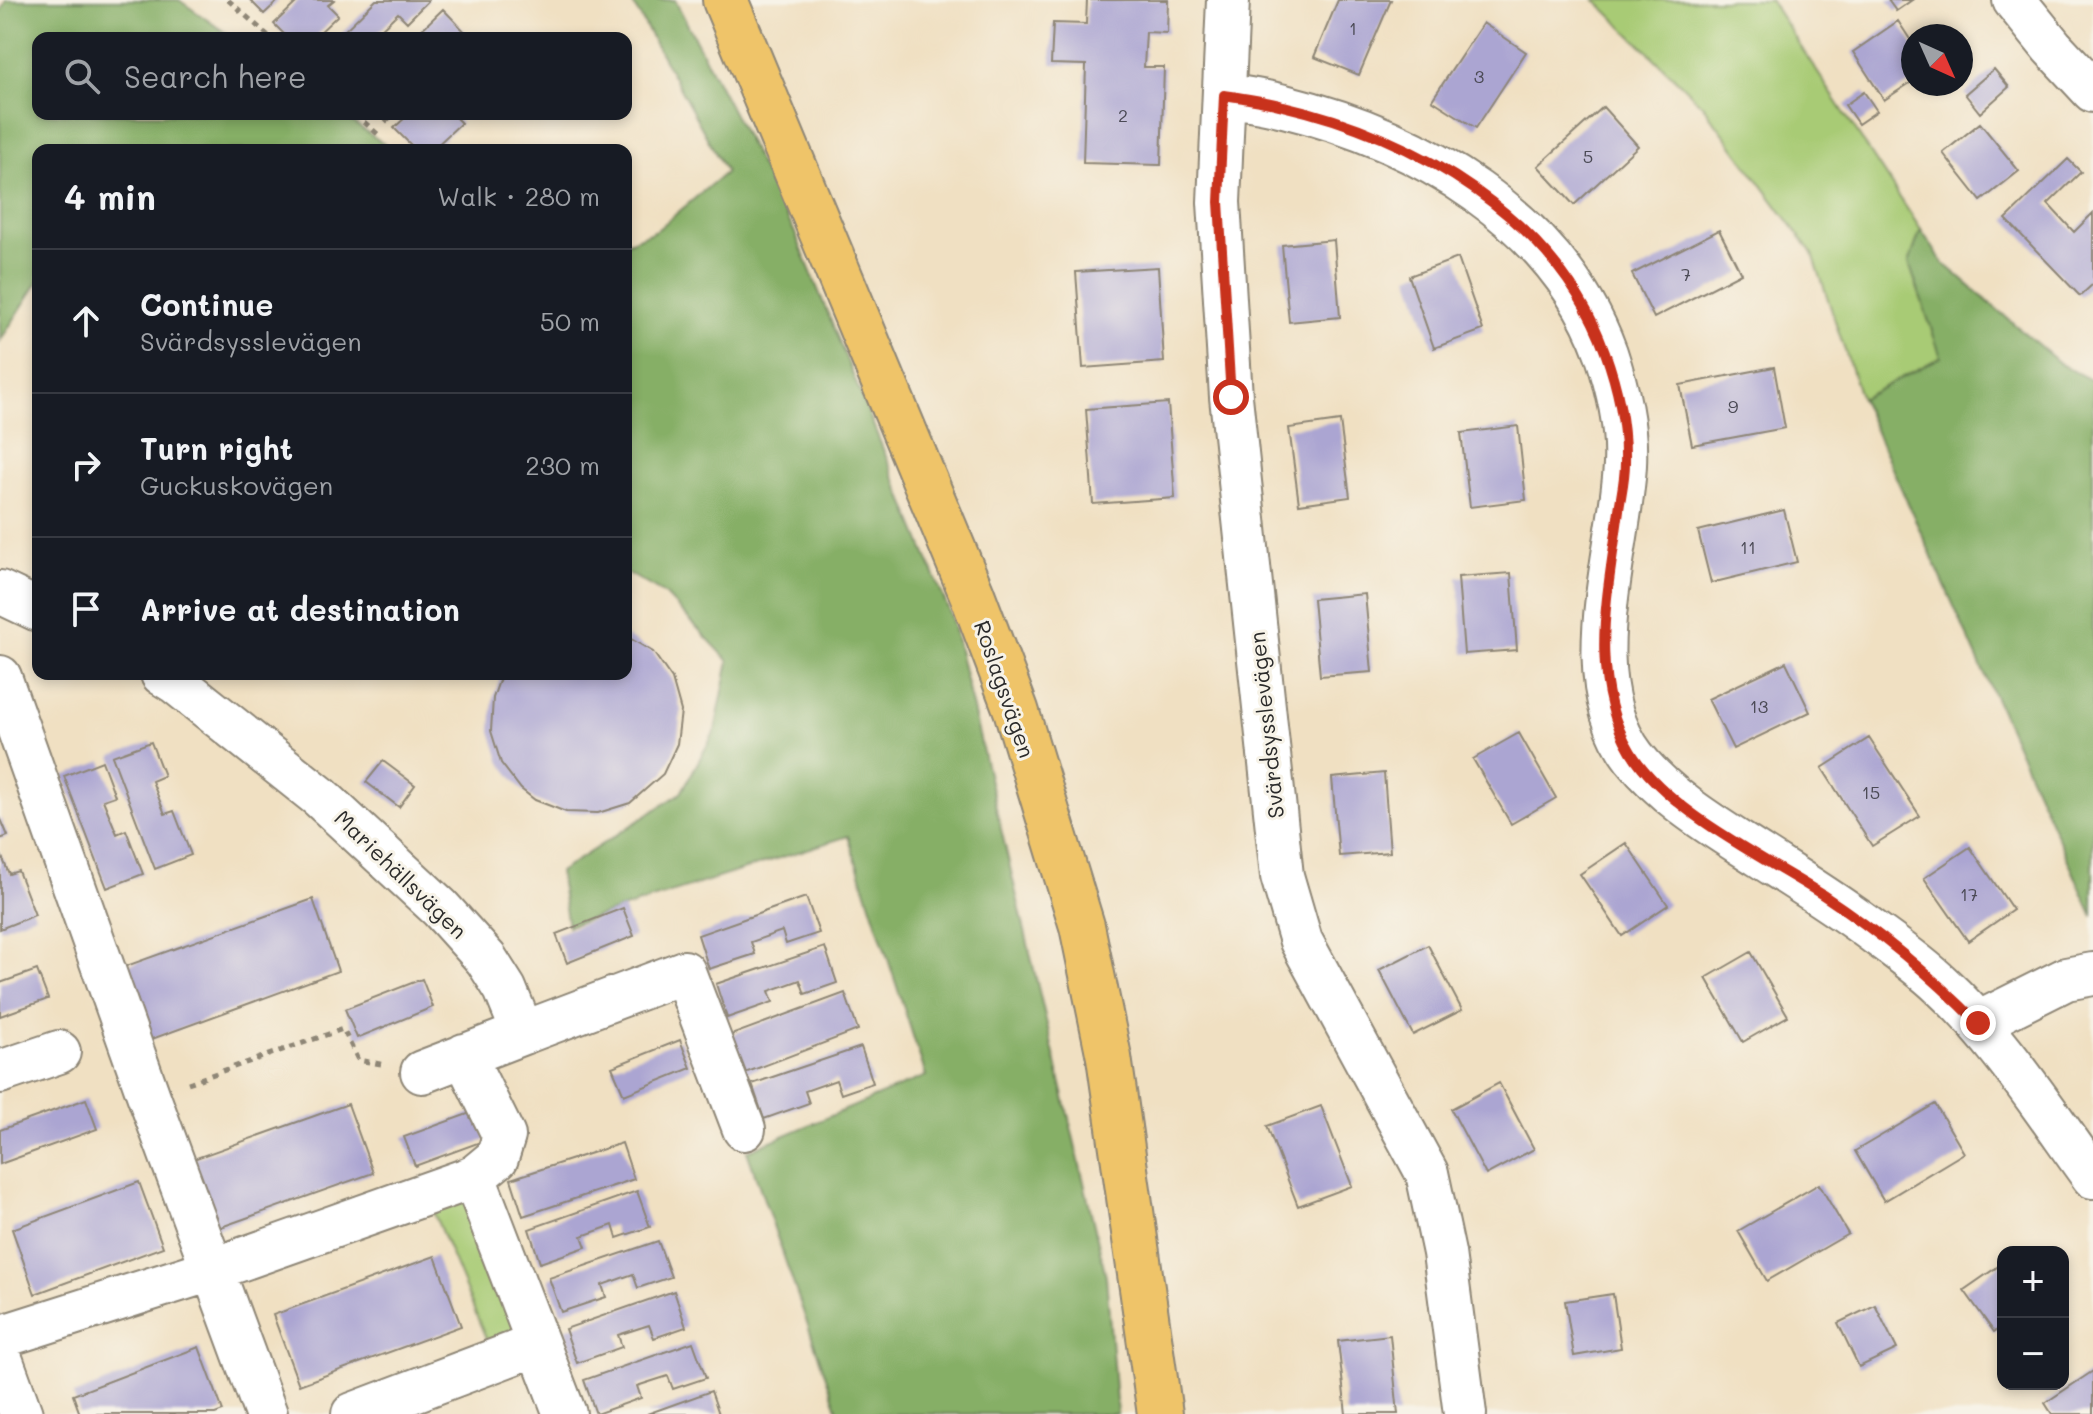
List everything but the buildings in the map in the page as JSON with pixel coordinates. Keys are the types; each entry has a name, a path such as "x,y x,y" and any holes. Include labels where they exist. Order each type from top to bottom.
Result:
{"main road":[{"name":"Roslagsvägen","path":"725,0 972,594 1020,725 1082,926 1109,1057 1160,1414"}],"street":[{"name":"Svärdsysslevägen","path":"1228,0 1219,202 1231,397 1282,876 1301,941 1427,1173 1444,1253 1465,1414"},
{"path":"2014,0 2093,91"},
{"path":"1224,95 1285,106 1348,126 1447,171 1489,198 1526,231 1556,265 1583,301 1618,389 1625,464 1603,639 1605,679 1616,724 1633,755 1662,787 1693,813 1825,897 1941,984 1978,1023 2093,1177"},
{"path":"0,592 32,607"},
{"path":"0,677 149,1097 266,1414"},
{"name":"Mariehällsvägen","path":"176,680 320,797 440,908 486,959 505,989 523,1033"},
{"path":"422,1072 684,972 744,1129"},
{"path":"1978,1023 2066,979 2093,974"},
{"path":"0,1072 59,1052"},
{"path":"0,1337 214,1269 474,1177 497,1158 504,1136 464,1055"},
{"path":"474,1177 565,1414"},
{"path":"353,1414 538,1344"},
{"path":"0,1356 21,1414"}],"path":[{"path":"228,0 264,32"},
{"path":"362,120 381,137"},
{"path":"149,1097 343,1029 358,1060 422,1072"}],"green space":[{"path":"6,0 179,0 224,32 32,32 32,120 350,120 384,144 32,144 32,291 0,341 0,13"},
{"path":"631,0 675,0 795,233 951,616 1106,1276 1117,1414 839,1414 747,1151 926,1076 848,836 568,926 559,872 681,793 715,731 729,661 666,595 632,575 632,240 657,230 726,172"},
{"path":"1595,0 1770,0 1921,230 1909,263 1941,357 1861,399 1813,254 1703,106"},
{"path":"1921,230 1944,264 2062,365 2093,381 2093,916 1861,399 1941,357 1909,263"},
{"path":"461,1194 518,1324 502,1339 488,1343 430,1204"}],"route":[{"path":"1231,397 1219,202 1224,95 1285,106 1348,126 1447,171 1489,198 1526,231 1583,301 1618,389 1625,464 1603,639 1605,679 1616,724 1633,755 1662,787 1693,813 1825,897 1877,935 1941,984 1978,1023"}]}
